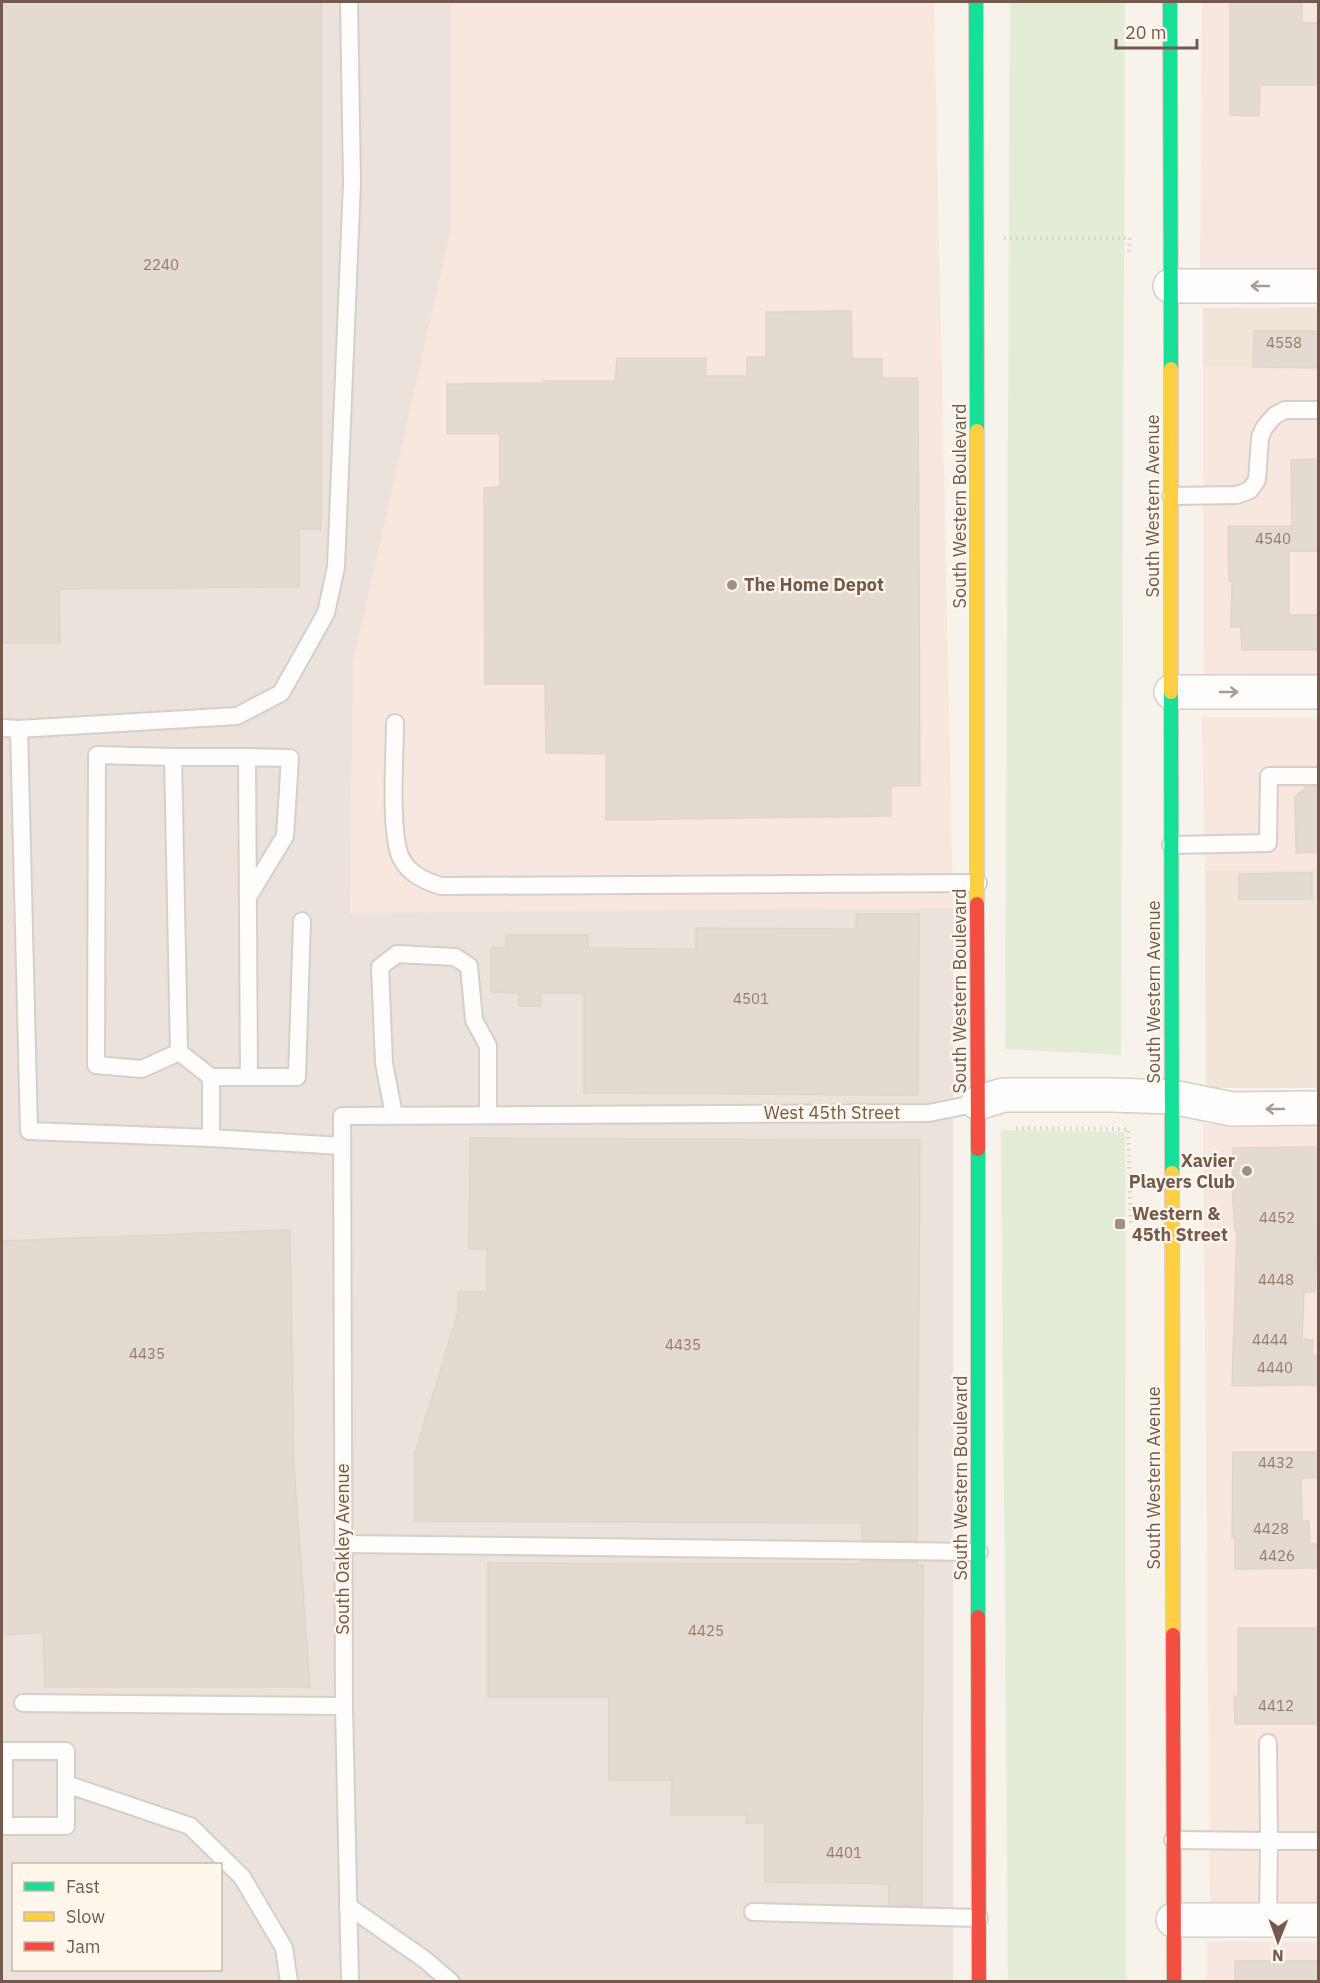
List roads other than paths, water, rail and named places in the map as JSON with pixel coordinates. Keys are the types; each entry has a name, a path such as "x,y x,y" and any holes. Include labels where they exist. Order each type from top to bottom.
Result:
{"main road":[{"name":"South Western Boulevard","path":"976,2 979,1982"},
{"name":"South Western Avenue","path":"1170,2 1174,1982"}],"street":[{"path":"1170,286 1318,286"},
{"path":"1171,692 1318,692"},
{"name":"West 45th Street","path":"978,1103 1003,1095 1113,1095 1172,1097 1232,1109 1318,1108"},
{"path":"1173,1920 1318,1920"}],"lane":[{"path":"2,728 237,717 281,693 326,613 336,567 352,183 349,2"},
{"path":"1171,496 1237,495 1250,490 1257,480 1260,438 1264,428 1274,416 1285,410 1318,410"},
{"path":"395,723 394,828 397,847 401,859 411,871 424,880 441,886 978,883"},
{"path":"19,729 29,1131 342,1146"},
{"path":"179,1052 142,1069 96,1065 97,754 290,758 285,836 248,897"},
{"path":"172,757 179,1052"},
{"path":"247,757 249,1077"},
{"path":"1171,845 1268,843 1269,776 1318,776"},
{"path":"179,1052 212,1077 297,1077 302,921"},
{"path":"394,1115 384,1063 380,967 397,954 455,957 469,966 474,1020 488,1046 488,1115"},
{"path":"211,1138 212,1077"},
{"name":"West 45th Street","path":"342,1116 929,1113 978,1103"},
{"name":"South Oakley Avenue","path":"342,1116 344,1706 350,1982"},
{"path":"343,1544 979,1552"},
{"path":"23,1703 344,1706"},
{"path":"1268,1743 1268,1919"},
{"path":"4,1751 66,1751 66,1784 66,1826 4,1826 4,1751"},
{"path":"66,1784 190,1826 242,1877 284,1948 289,1982"},
{"path":"1173,1840 1318,1841"},
{"path":"348,1906 424,1959 451,1982"},
{"path":"753,1912 979,1918"}],"place":[{"name":"The Home Depot","path":"732,585"},
{"name":"Xavier Players Club","path":"1247,1171"},
{"name":"Western & 45th Street","path":"1120,1224"}]}
